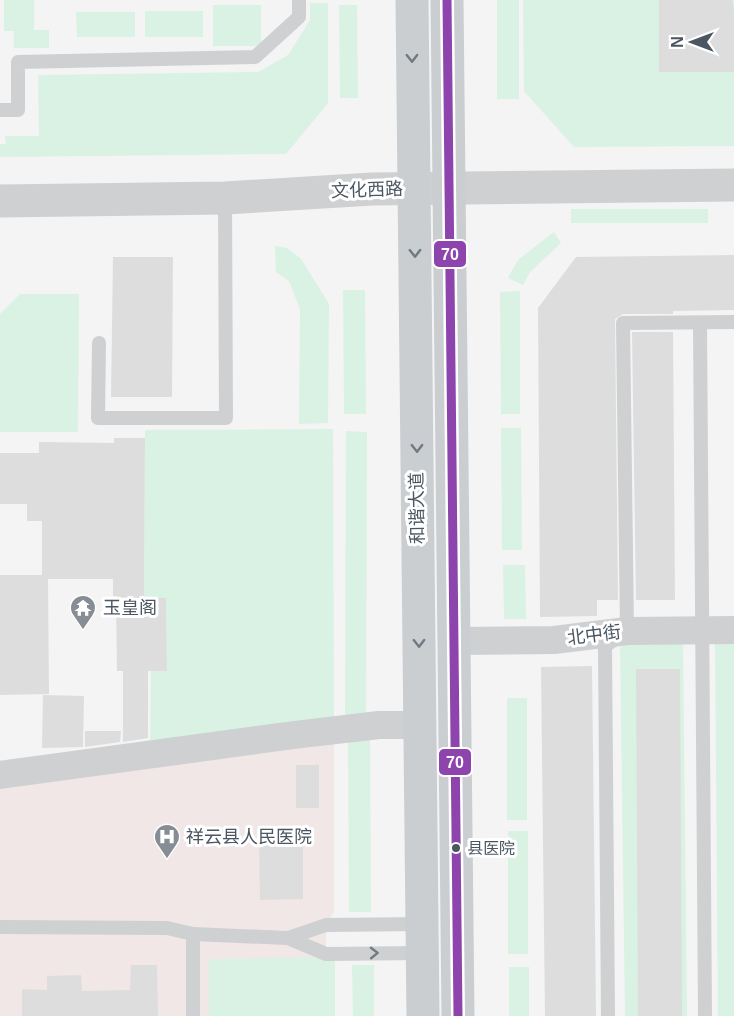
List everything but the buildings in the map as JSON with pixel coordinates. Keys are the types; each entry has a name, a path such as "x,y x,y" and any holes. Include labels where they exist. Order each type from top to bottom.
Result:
{"main road":[{"name":"和谐大道","path":"412,0 423,1016"},
{"name":"和谐大道","path":"447,0 458,1016"}],"street":[{"name":"文化西路","path":"0,201 225,198 414,188 734,184"},
{"name":"北中街","path":"454,641 555,640 627,631 734,630"},
{"path":"0,775 294,735 379,725 420,725"}],"lane":[{"path":"0,110 18,110 18,62 255,57 299,17 299,0"},
{"path":"99,343 98,418 226,418 225,198"},
{"path":"608,1016 605,646 627,631 623,323 734,322"},
{"path":"700,323 705,1016"},
{"path":"288,938 326,925 422,938"},
{"path":"0,927 167,928 193,934 288,938 326,954 422,938"},
{"path":"193,934 193,1016"}],"shaded area":[{"name":"祥云县人民医院","path":"334,741 334,912 326,925 326,953 335,1016 0,1016 0,788"}],"green space":[{"path":"4,0 34,0 34,30 49,30 49,48 14,48 14,31 4,31"},
{"path":"497,0 519,0 519,99 497,99"},
{"path":"523,0 734,0 734,146 574,147 524,91"},
{"path":"310,3 328,3 328,103 286,154 0,157 0,144 6,144 5,136 39,136 38,75 258,72 288,55 310,20"},
{"path":"213,5 261,5 261,46 213,46"},
{"path":"339,5 357,5 358,98 340,98"},
{"path":"145,11 203,11 203,37 145,37"},
{"path":"76,12 135,12 135,37 77,37"},
{"path":"571,209 708,209 708,223 571,223"},
{"path":"554,232 561,243 530,272 523,285 508,278 518,260"},
{"path":"275,246 287,248 301,259 329,304 328,423 299,424 300,309 289,281 276,272"},
{"path":"343,290 365,290 366,414 344,414"},
{"path":"520,291 520,414 501,414 500,292"},
{"path":"20,294 79,294 78,432 0,432 0,314"},
{"path":"501,428 521,428 522,550 502,550"},
{"path":"333,429 334,717 150,747 151,671 167,671 166,599 144,597 145,430"},
{"path":"346,431 367,432 366,716 345,716"},
{"path":"503,565 525,565 526,619 504,619"},
{"path":"683,640 687,1016 625,1016 620,641"},
{"path":"734,641 734,1016 718,1016 715,642"},
{"path":"507,698 527,698 527,820 507,820"},
{"path":"348,738 370,738 371,912 349,912"},
{"path":"508,831 528,831 528,954 508,954"},
{"path":"335,957 335,1016 209,1016 209,959"},
{"path":"352,965 374,965 374,1016 353,1016"},
{"path":"509,967 529,967 529,1016 509,1016"}],"transit line":[{"name":"70","path":"447,0 458,1016"}],"place":[{"name":"玉皇阁","path":"83,631"},
{"name":"县医院","path":"456,848"},
{"name":"祥云县人民医院","path":"167,860"}]}
